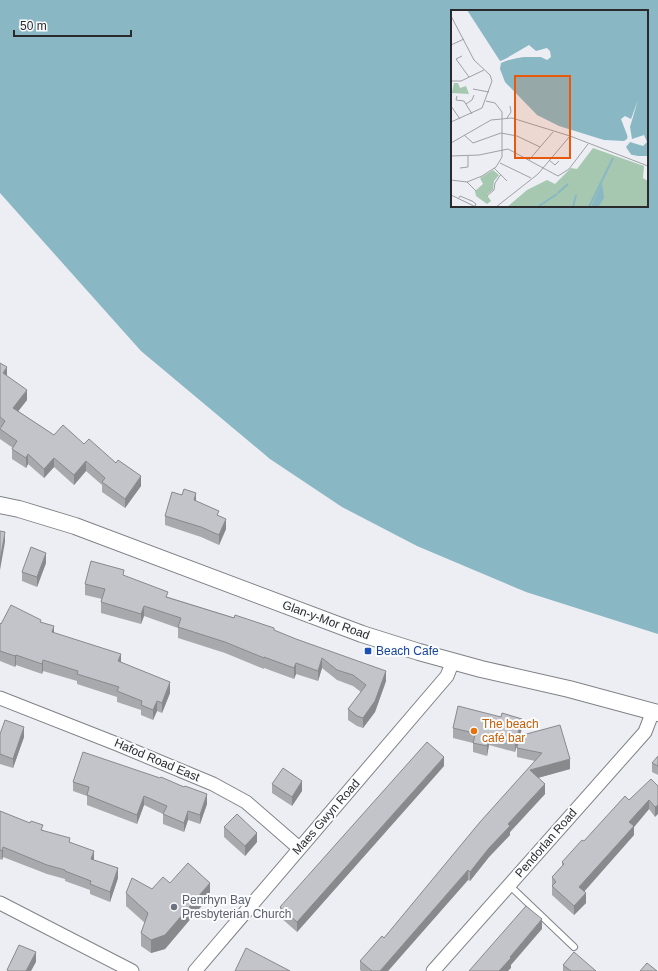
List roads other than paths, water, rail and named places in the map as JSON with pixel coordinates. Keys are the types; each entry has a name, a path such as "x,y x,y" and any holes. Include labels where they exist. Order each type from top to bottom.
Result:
{"street":[{"name":"Glan-y-Mor Road","path":"0,506 19,508 75,526 362,634 453,661 570,689 655,712"},
{"name":"Maes Gwyn Road","path":"195,971 447,676 453,661"},
{"name":"Hafod Road East","path":"0,698 118,744 213,784 246,802 299,848"},
{"name":"Pendorlan Road","path":"433,971 645,732 655,712"},
{"path":"0,903 132,971"}],"lane":[{"path":"509,885 574,947"}],"water":[{"path":"0,0 658,0 658,634 526,592 417,546 342,507 270,459 141,351 0,193"}],"place":[{"name":"Beach Cafe","path":"368,651"},
{"name":"The beach café bar","path":"474,731"},
{"name":"Penrhyn Bay Presbyterian Church","path":"174,907"}]}
